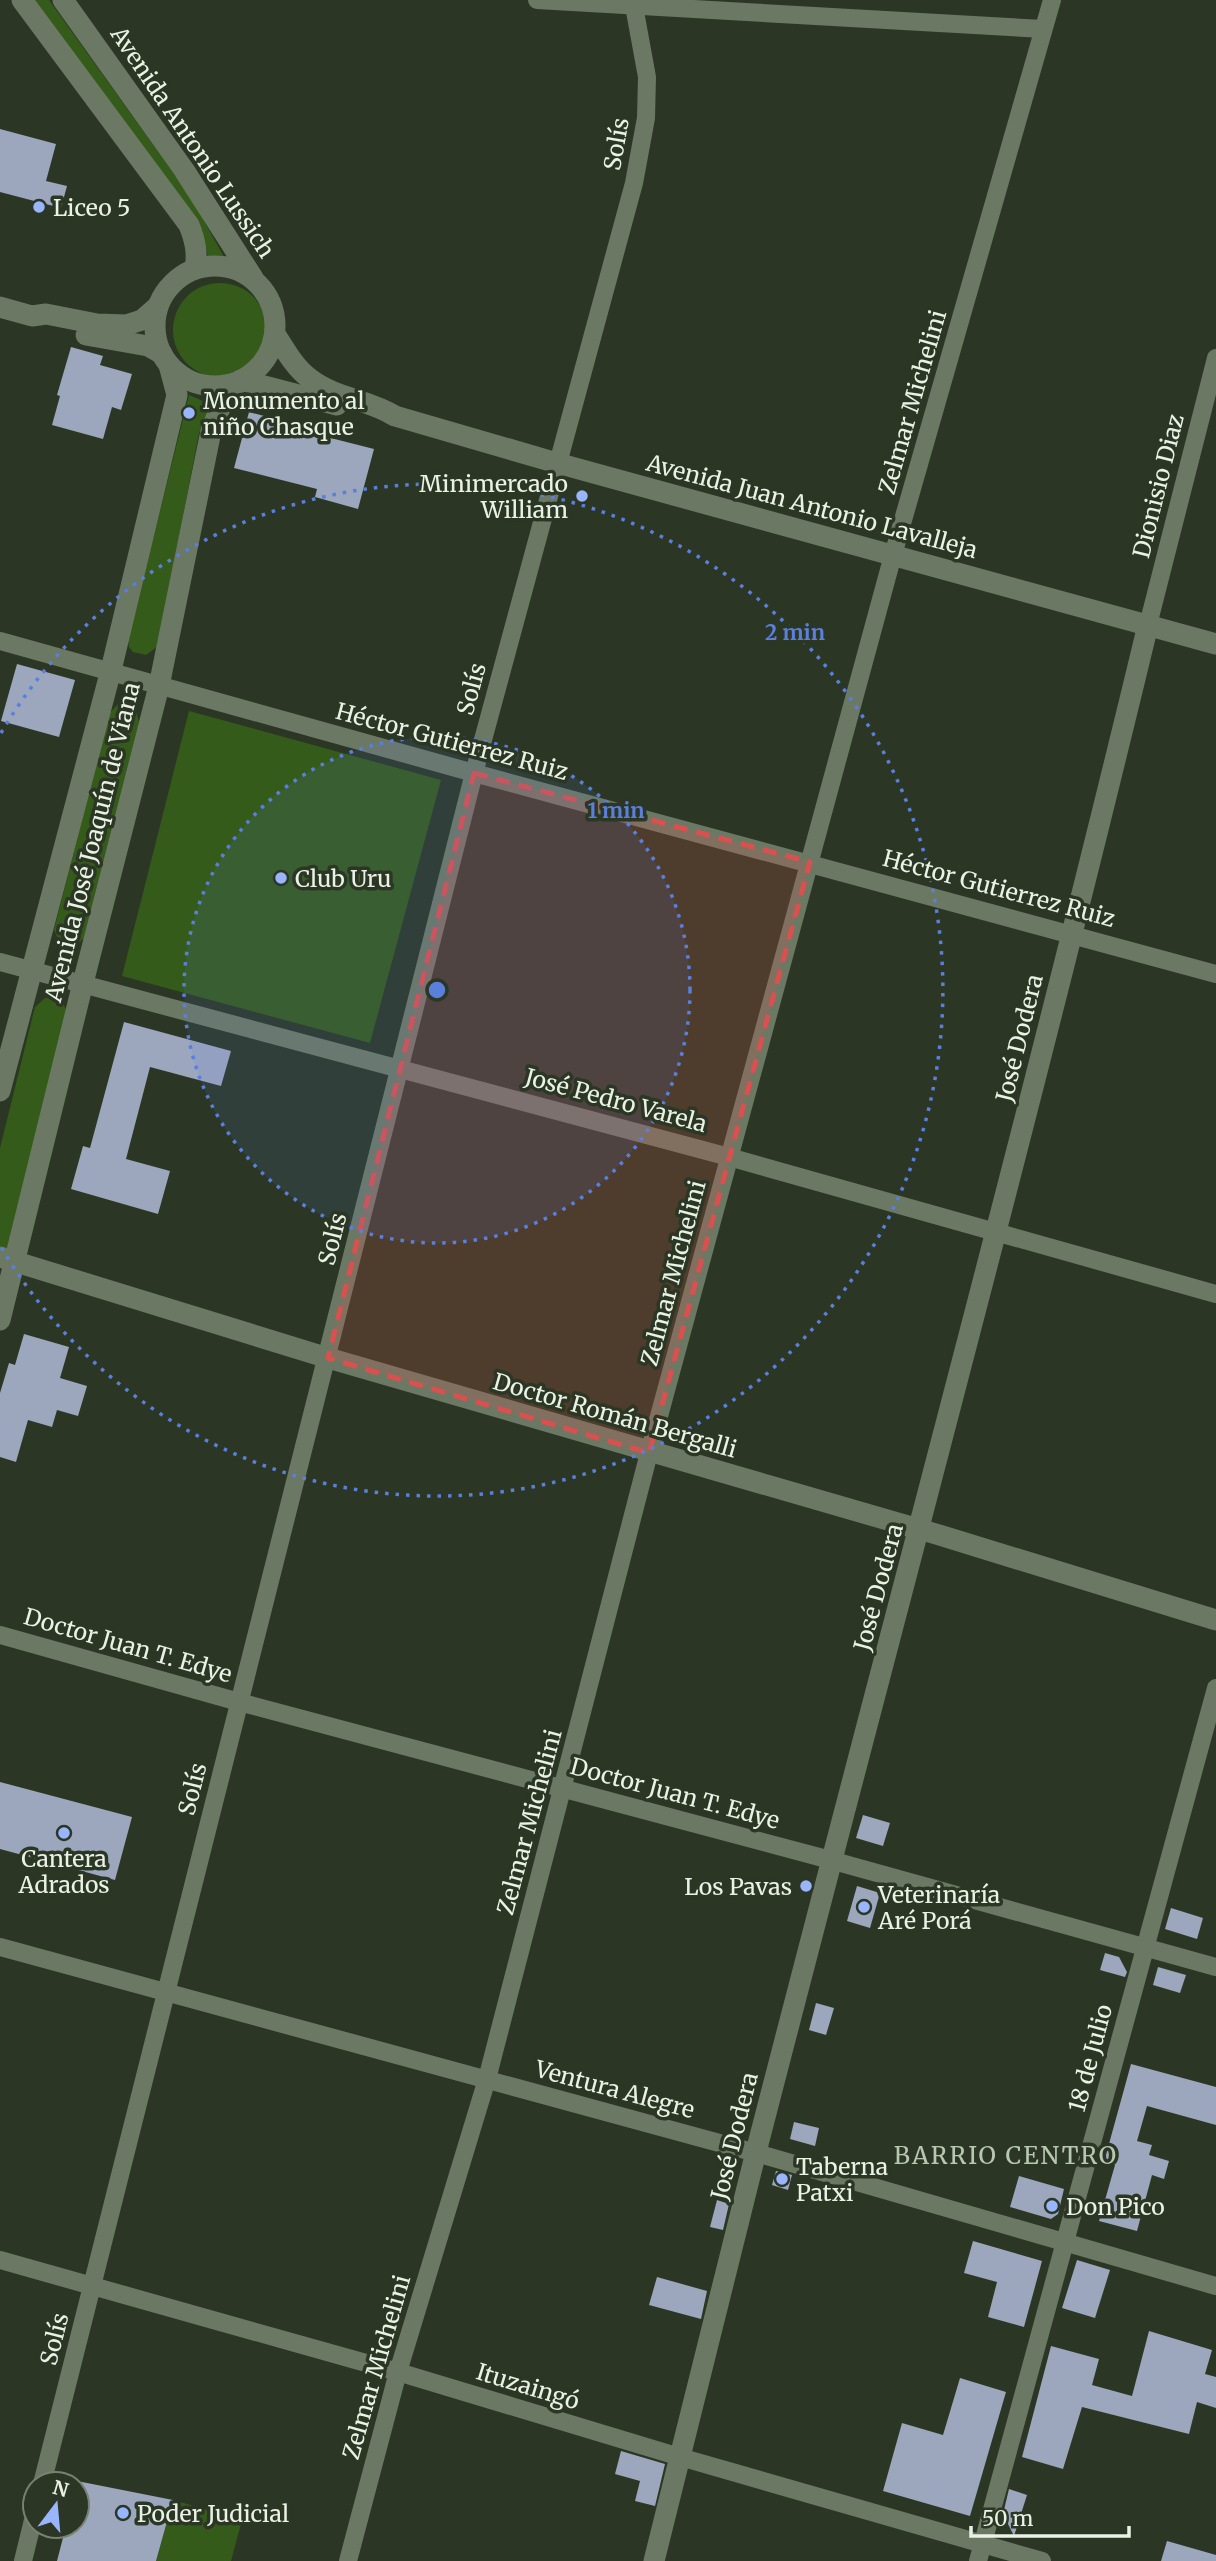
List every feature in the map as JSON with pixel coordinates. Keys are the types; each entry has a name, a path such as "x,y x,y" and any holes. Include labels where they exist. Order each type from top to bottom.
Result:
{"street":[{"path":"22,0 189,225 195,240 195,269"},
{"name":"Avenida Antonio Lussich","path":"63,0 184,170 254,279"},
{"path":"537,0 634,6 691,5 1043,29"},
{"name":"Zelmar Michelini","path":"348,2561 398,2372 487,2079 649,1453 894,555 1052,0"},
{"name":"Solís","path":"46,2470 474,773 634,183 646,118 647,76 634,6"},
{"path":"32,316 40,323 148,346 194,382 222,386 252,374 270,352 275,334 275,314 268,295 254,279 236,269 216,265 195,269 179,277 166,291 158,307 155,323 156,339 166,359"},
{"path":"0,307 32,316 46,314 97,324 126,325 142,320 158,307"},
{"name":"Avenida Juan Antonio Lavalleja","path":"275,334 306,376 320,386 381,407 395,416"},
{"name":"Dionisio Diaz","path":"1148,625 1216,358"},
{"name":"Avenida José Joaquín de Viana","path":"0,1091 111,670 177,395 166,359"},
{"name":"Avenida Juan Antonio Lavalleja","path":"240,381 286,390 378,416 395,416 1216,644"},
{"name":"Avenida José Joaquín de Viana","path":"0,1320 8,1259 83,983 159,686 211,431 220,408 240,381"},
{"name":"José Dodera","path":"654,2561 756,2153 1073,933 1148,625"},
{"name":"Héctor Gutierrez Ruiz","path":"0,641 474,773 1073,933 1216,974"},
{"name":"José Pedro Varela","path":"0,962 730,1157 1216,1294"},
{"name":"Doctor Román Bergalli","path":"8,1259 328,1358 649,1453 920,1529 1216,1620"},
{"name":"Doctor Juan T. Edye","path":"0,1634 239,1702 1216,1967"},
{"name":"18 de Julio","path":"981,2552 1216,1688"},
{"name":"Ventura Alegre","path":"0,1947 756,2153 1216,2286"},
{"name":"Ituzaingó","path":"0,2260 398,2372 981,2552 1042,2561"},
{"path":"23,2561 28,2540"}],"highlighted area":[{"path":"474,773 810,862 649,1453 328,1358"}],"green space":[{"path":"33,0 49,0 192,199 224,257 208,257 205,243"},
{"path":"220,283 238,287 253,297 263,312 267,330 263,348 253,363 238,373 220,377 202,373 187,363 177,348 173,330 177,312 187,297 202,287"},
{"path":"189,395 213,402 199,433 158,646 146,655 133,652 128,639"},
{"path":"124,704 136,711 139,722 84,938 74,947 60,943 54,930 109,714 117,705"},
{"name":"Club Uru","path":"189,711 441,780 370,1043 122,976"},
{"path":"52,997 63,1003 66,1010 8,1249 0,1247 0,1148 35,1007 45,998"},
{"path":"173,2500 242,2520 231,2561 156,2561"}],"building":[{"path":"0,129 56,144 46,181 67,186 61,208 0,192"},
{"path":"71,347 103,356 100,365 132,374 121,410 112,407 103,439 52,425 60,396 57,395"},
{"path":"249,412 312,429 311,433 374,449 358,509 315,497 317,489 234,468"},
{"path":"17,664 75,680 59,737 1,721"},
{"path":"124,1022 231,1051 221,1086 150,1067 126,1159 170,1171 158,1214 71,1189 83,1146 90,1148"},
{"path":"24,1334 69,1347 60,1378 87,1386 78,1416 57,1410 52,1427 28,1420 16,1462 0,1457 0,1393 9,1363 15,1365"},
{"name":"Cantera Adrados","path":"0,1782 132,1817 115,1880 0,1849"},
{"path":"863,1815 890,1823 883,1846 856,1838"},
{"name":"Veterinaría Aré Porá","path":"857,1886 880,1893 870,1928 847,1921"},
{"path":"1171,1908 1203,1918 1197,1939 1165,1929"},
{"path":"1105,1953 1119,1957 1127,1972 1125,1977 1100,1970"},
{"path":"1158,1967 1186,1975 1180,1993 1153,1985"},
{"path":"816,2003 834,2008 826,2035 809,2030"},
{"path":"1131,2064 1216,2087 1216,2125 1147,2106 1137,2141 1152,2145 1149,2155 1169,2161 1164,2179 1152,2175 1137,2231 1099,2221 1115,2165 1104,2162"},
{"path":"794,2122 819,2128 815,2146 790,2139"},
{"name":"Taberna Patxi","path":"776,2171 792,2175 788,2190 772,2185"},
{"path":"1019,2176 1064,2189 1058,2214 1051,2219 1010,2207"},
{"path":"717,2200 729,2204 723,2230 710,2227"},
{"path":"973,2241 1042,2261 1024,2327 988,2317 997,2282 964,2273"},
{"path":"1077,2260 1110,2270 1095,2318 1062,2308"},
{"path":"657,2277 707,2291 701,2319 649,2305"},
{"path":"1149,2331 1212,2350 1205,2374 1216,2377 1216,2408 1197,2402 1189,2434 1082,2407 1063,2469 1022,2457 1051,2346 1099,2359 1092,2385 1132,2396"},
{"path":"960,2378 1006,2392 970,2516 883,2491 902,2423 943,2435"},
{"path":"621,2451 665,2464 655,2506 635,2501 640,2481 615,2474"},
{"name":"Poder Judicial","path":"91,2484 173,2500 156,2561 57,2561 62,2540 91,2540"},
{"path":"1009,2489 1027,2495 1014,2536 1003,2514"},
{"path":"1167,2541 1216,2555 1216,2561 1161,2561"}],"place":[{"name":"Liceo 5","path":"39,207"},
{"name":"Monumento al niño Chasque","path":"189,413"},
{"name":"Minimercado William","path":"582,496"},
{"name":"Club Uru","path":"281,878"},
{"name":"Cantera Adrados","path":"64,1833"},
{"name":"Los Pavas","path":"806,1886"},
{"name":"Veterinaría Aré Porá","path":"864,1907"},
{"name":"Taberna Patxi","path":"782,2179"},
{"name":"Don Pico","path":"1052,2206"},
{"name":"Poder Judicial","path":"123,2513"}],"district":[{"name":"BARRIO CENTRO","path":"1006,2155"}]}
